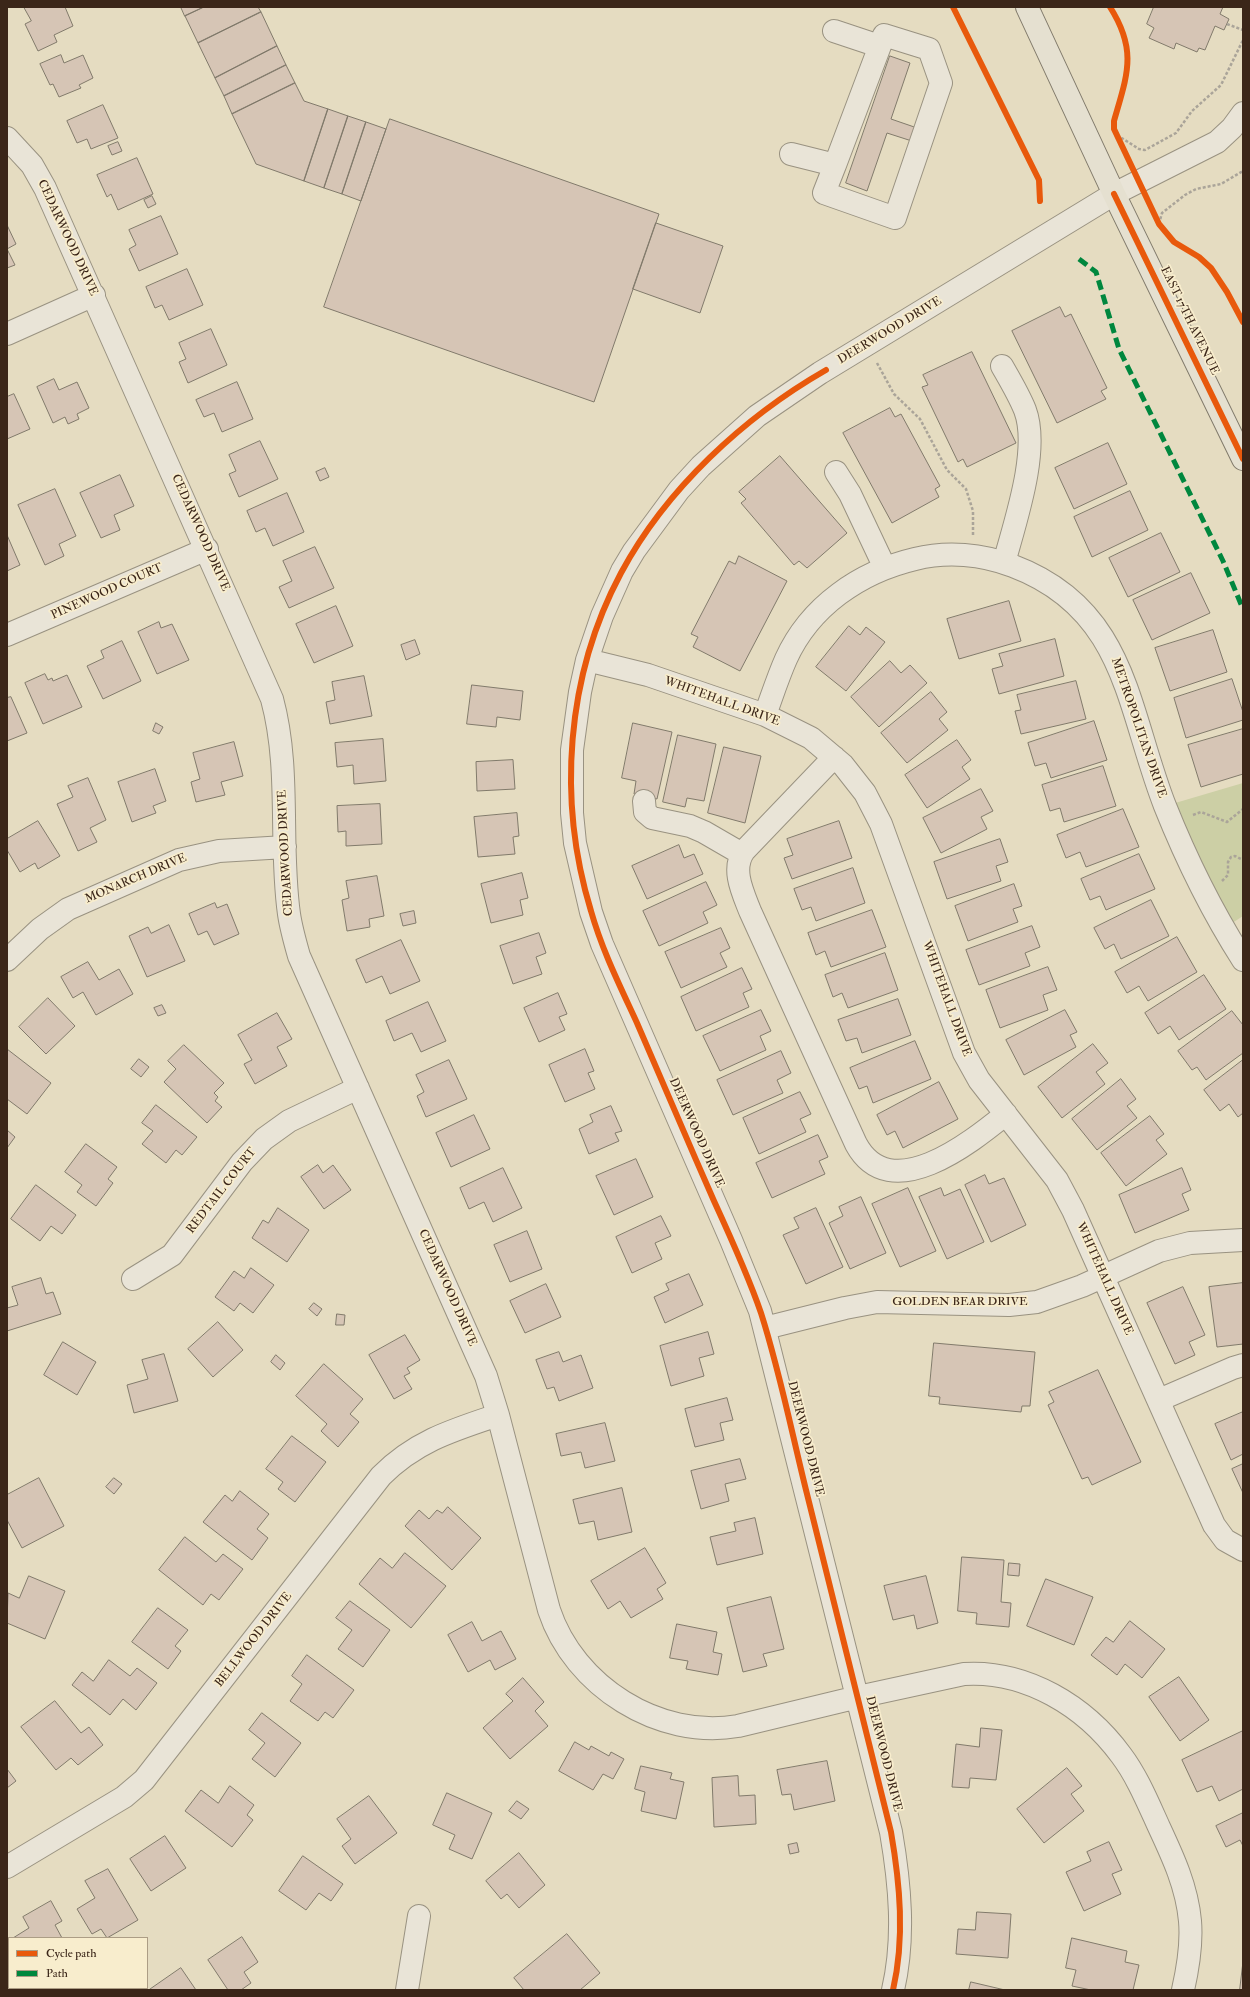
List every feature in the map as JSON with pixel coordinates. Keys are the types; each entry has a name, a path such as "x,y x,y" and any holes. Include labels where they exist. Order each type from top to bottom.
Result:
{"main road":[{"name":"EAST 17TH AVENUE","path":"1027,7 1114,194 1243,459"}],"street":[{"path":"834,30 879,46"},
{"path":"884,35 928,49 942,83 895,218 824,193 835,165 884,35"},
{"name":"DEERWOOD DRIVE","path":"893,1990 900,1947 900,1918 896,1858 858,1697 765,1328 731,1240 602,944 589,905 575,843 571,780 574,721 588,660 602,616 622,571 648,530 701,466 757,416 867,345 1114,194 1217,142 1232,128 1243,113"},
{"name":"CEDARWOOD DRIVE","path":"7,138 25,156 39,176 207,549 274,706 281,751 288,905 294,942 301,962 486,1376 551,1617 567,1648 592,1676 610,1693 642,1712 671,1723 720,1728 738,1726 951,1676 977,1673 1023,1682 1046,1692 1075,1708 1102,1731 1122,1756 1174,1860 1188,1904 1191,1933 1189,1958 1183,1990"},
{"path":"791,154 835,165"},
{"path":"7,334 94,296"},
{"path":"1002,366 1025,411 1030,440 1027,475 1004,563"},
{"path":"836,472 850,494 885,568"},
{"name":"PINEWOOD COURT","path":"7,635 207,549"},
{"name":"METROPOLITAN DRIVE","path":"765,715 787,658 807,624 834,596 865,576 921,557 942,555 971,556 1004,563 1041,578 1084,612 1107,642 1123,679 1161,795 1177,836 1210,907 1243,960"},
{"name":"WHITEHALL DRIVE","path":"588,660 648,675 765,715 810,738 834,757 858,783 876,812 907,892 964,1053 979,1080 1058,1180 1159,1400 1214,1525 1226,1540 1243,1550"},
{"path":"834,757 742,854 738,864 738,872 750,911 856,1144 865,1159 883,1169 914,1169 951,1152 988,1129 1006,1114"},
{"path":"644,801 645,812 652,818 690,826 704,832 742,854"},
{"name":"MONARCH DRIVE","path":"7,960 40,929 68,910 179,860 193,855 219,850 285,847"},
{"name":"REDTAIL COURT","path":"133,1279 172,1255 242,1162 264,1139 289,1121 358,1088"},
{"name":"GOLDEN BEAR DRIVE","path":"765,1328 845,1308 877,1302 1009,1304 1037,1302 1052,1298 1103,1277 1160,1251 1208,1241 1243,1240"},
{"path":"1159,1400 1243,1365"},
{"name":"BELLWOOD DRIVE","path":"7,1866 124,1797 148,1776 376,1482 390,1467 414,1448 432,1439 498,1416"},
{"path":"407,1990 419,1916"}],"path":[{"path":"1227,24 1243,30"},
{"path":"1117,135 1139,149 1145,150 1176,133 1188,116 1221,85 1243,40"},
{"path":"1159,224 1162,213 1185,195 1196,189 1221,184 1243,171"},
{"path":"867,345 894,394 919,418 947,470 966,489 974,520 971,556"},
{"path":"1187,818 1201,812 1227,822 1243,809"},
{"path":"1217,884 1227,877 1228,862 1231,857 1235,856 1243,860"}],"green space":[{"path":"1243,783 1243,916 1223,929 1165,806"}],"building":[{"path":"24,7 65,7 73,26 54,35 57,42 38,51 25,24 31,21"},
{"path":"181,7 204,7 185,16"},
{"path":"204,7 258,7 261,12 198,43 185,16"},
{"path":"1154,7 1223,7 1220,14 1229,19 1224,30 1215,26 1205,50 1199,48 1197,52 1176,43 1174,49 1149,38 1154,28 1147,24"},
{"path":"261,12 277,46 215,78 198,43"},
{"path":"277,46 286,65 224,96 215,78"},
{"path":"61,55 64,63 83,55 93,78 79,85 81,88 59,97 53,84 50,85 40,64"},
{"path":"890,56 910,63 891,119 923,130 918,143 887,133 867,191 846,183"},
{"path":"286,65 295,83 232,114 224,96"},
{"path":"295,83 304,101 328,109 304,181 256,164 232,114"},
{"path":"103,105 118,138 91,149 87,139 77,143 67,121"},
{"path":"328,109 348,116 324,188 304,181"},
{"path":"348,116 366,122 342,194 324,188"},
{"path":"390,119 659,214 594,402 324,307"},
{"path":"366,122 386,129 361,201 342,194"},
{"path":"118,142 122,151 112,155 108,146"},
{"path":"137,158 153,194 118,210 111,194 107,197 97,175"},
{"path":"152,196 156,204 148,208 144,200"},
{"path":"161,216 178,254 139,271 129,249 136,245 129,230"},
{"path":"656,223 723,246 700,313 633,289"},
{"path":"7,225 16,244 7,249"},
{"path":"7,249 15,265 7,268"},
{"path":"187,269 203,305 169,320 162,305 155,308 146,287"},
{"path":"1060,307 1065,317 1071,314 1107,388 1101,391 1106,399 1057,423 1012,331"},
{"path":"211,329 227,365 188,383 179,362 186,359 179,343"},
{"path":"972,352 1016,443 967,467 963,459 958,462 922,387 928,385 923,375"},
{"path":"54,379 59,390 77,382 89,408 77,414 79,419 68,424 65,417 53,423 37,387"},
{"path":"237,382 253,419 222,432 214,413 204,417 196,400"},
{"path":"14,394 30,429 7,439 7,397"},
{"path":"890,408 895,417 901,414 940,486 935,489 939,497 892,523 843,433"},
{"path":"260,441 278,479 239,497 229,474 236,471 229,455"},
{"path":"1108,443 1127,484 1074,509 1055,468"},
{"path":"780,456 847,533 807,568 799,561 794,565 741,503 746,499 739,492"},
{"path":"325,468 329,477 320,481 316,472"},
{"path":"120,475 134,506 114,515 120,530 101,538 80,493"},
{"path":"55,489 76,536 59,544 64,556 45,565 18,505"},
{"path":"1130,491 1148,530 1092,557 1074,517"},
{"path":"287,493 304,532 273,546 265,528 256,532 247,511"},
{"path":"1161,533 1180,572 1128,597 1109,558"},
{"path":"7,535 20,565 7,571"},
{"path":"315,547 334,588 289,608 279,587 292,581 283,561"},
{"path":"739,556 787,581 740,671 693,647 698,637 691,634 729,561 735,564"},
{"path":"1191,573 1210,613 1152,640 1133,600"},
{"path":"1009,601 1021,641 959,659 947,619"},
{"path":"336,606 353,646 314,663 296,624"},
{"path":"159,622 161,628 172,624 189,660 157,674 138,632"},
{"path":"849,626 860,635 866,627 885,642 846,691 816,667"},
{"path":"1213,630 1227,672 1170,691 1155,648"},
{"path":"1055,639 1064,676 999,694 992,669 1003,666 999,654"},
{"path":"415,640 420,654 406,660 401,645"},
{"path":"122,641 141,681 103,699 87,666 104,658 101,651"},
{"path":"890,661 901,673 910,665 927,683 879,727 851,697"},
{"path":"45,674 48,680 52,678 53,681 67,675 82,707 43,724 25,683"},
{"path":"364,676 372,716 330,724 326,702 335,700 332,682"},
{"path":"1232,679 1243,712 1243,720 1186,738 1174,698"},
{"path":"1076,681 1086,719 1021,734 1015,711 1021,710 1017,695"},
{"path":"472,685 523,691 520,720 497,717 496,727 467,724"},
{"path":"931,692 947,712 939,719 948,730 907,763 881,733"},
{"path":"11,697 27,733 7,741 7,698"},
{"path":"1094,721 1107,760 1051,778 1046,763 1035,766 1028,743"},
{"path":"156,723 163,727 159,734 153,731"},
{"path":"633,723 672,732 657,799 634,794 636,781 622,778"},
{"path":"1243,729 1243,774 1201,787 1188,745"},
{"path":"678,735 716,744 704,801 687,798 685,807 663,802"},
{"path":"383,739 386,781 354,784 353,765 337,767 335,743"},
{"path":"957,740 971,760 962,767 970,779 927,808 905,775"},
{"path":"234,742 243,776 221,782 225,795 196,802 191,782 200,779 193,753"},
{"path":"724,747 761,756 745,823 708,813"},
{"path":"513,760 515,789 477,791 476,762"},
{"path":"1103,766 1116,806 1064,822 1060,808 1050,811 1042,785"},
{"path":"155,769 166,801 153,806 156,813 132,822 118,782"},
{"path":"88,778 106,820 90,828 97,842 78,851 57,804 73,797 68,786"},
{"path":"981,789 993,811 981,817 987,829 941,853 923,818"},
{"path":"380,804 382,844 346,846 346,831 338,832 337,806"},
{"path":"1123,809 1139,847 1086,867 1080,852 1066,858 1057,835"},
{"path":"517,813 519,836 513,837 515,854 478,857 474,817"},
{"path":"38,821 60,856 38,869 35,863 20,872 7,850 7,839"},
{"path":"839,821 852,858 792,879 784,858 793,855 787,839"},
{"path":"1000,839 1008,862 996,866 1001,881 947,899 934,862"},
{"path":"679,845 684,858 694,854 703,874 647,899 632,866"},
{"path":"1139,854 1155,889 1106,910 1100,896 1090,900 1081,879"},
{"path":"853,868 865,903 816,921 811,907 802,910 794,889"},
{"path":"522,873 528,898 520,900 523,915 491,923 481,884"},
{"path":"377,876 384,916 369,919 370,927 347,931 342,900 349,898 346,881"},
{"path":"706,882 717,905 703,912 708,923 659,946 643,911"},
{"path":"1014,884 1022,906 1013,909 1018,922 968,941 955,906"},
{"path":"1151,900 1169,936 1121,959 1114,944 1105,949 1094,928"},
{"path":"215,903 217,908 227,904 239,934 214,945 207,931 198,935 189,914"},
{"path":"872,910 886,947 831,967 825,951 816,955 808,933"},
{"path":"414,911 416,923 403,926 400,914"},
{"path":"169,925 185,961 147,977 129,936 148,927 151,933"},
{"path":"1032,926 1040,947 1025,953 1030,966 979,985 966,950"},
{"path":"721,928 730,948 720,953 727,967 681,988 665,952"},
{"path":"539,933 546,953 536,957 542,974 513,984 500,946"},
{"path":"1177,937 1197,972 1148,1001 1139,986 1127,993 1115,972"},
{"path":"401,940 420,981 390,994 382,976 366,983 356,960"},
{"path":"885,953 898,990 848,1008 842,993 833,997 825,975"},
{"path":"88,962 99,980 119,969 133,994 96,1015 83,992 73,998 61,977"},
{"path":"1048,967 1057,990 1043,995 1048,1010 1000,1028 986,990"},
{"path":"742,968 752,989 743,993 749,1007 696,1031 681,997"},
{"path":"1204,975 1226,1009 1179,1040 1170,1026 1158,1034 1145,1013"},
{"path":"558,993 567,1014 559,1017 565,1030 539,1042 524,1008"},
{"path":"48,998 75,1026 46,1054 19,1027"},
{"path":"898,999 911,1035 862,1053 857,1038 846,1041 838,1020"},
{"path":"428,1002 446,1041 421,1052 412,1033 394,1041 386,1021"},
{"path":"162,1005 166,1013 158,1016 154,1008"},
{"path":"761,1010 771,1031 760,1036 766,1050 720,1071 703,1036"},
{"path":"1065,1010 1077,1032 1070,1035 1076,1047 1024,1075 1006,1040"},
{"path":"1232,1011 1243,1025 1243,1053 1206,1080 1197,1067 1192,1070 1178,1051"},
{"path":"277,1013 292,1039 277,1047 287,1066 255,1084 244,1064 252,1060 238,1035"},
{"path":"915,1041 931,1079 873,1103 867,1086 859,1089 850,1068"},
{"path":"1093,1044 1108,1063 1096,1072 1105,1084 1062,1118 1038,1087"},
{"path":"184,1045 224,1083 214,1093 218,1097 215,1101 222,1107 207,1123 164,1082 176,1069 168,1061"},
{"path":"7,1049 51,1083 27,1114 7,1099"},
{"path":"585,1049 594,1071 588,1073 595,1089 565,1102 549,1065"},
{"path":"781,1051 791,1073 777,1080 783,1093 733,1115 717,1080"},
{"path":"139,1059 149,1067 141,1077 131,1069"},
{"path":"449,1060 467,1099 426,1117 417,1096 424,1092 416,1075"},
{"path":"1243,1060 1243,1113 1238,1117 1229,1104 1220,1111 1204,1090"},
{"path":"1121,1079 1136,1099 1127,1106 1137,1118 1097,1150 1072,1119"},
{"path":"939,1082 958,1119 903,1148 895,1131 887,1135 877,1115"},
{"path":"800,1092 811,1114 800,1119 806,1132 759,1154 743,1118"},
{"path":"156,1105 197,1137 182,1155 176,1150 166,1163 142,1144 153,1131 142,1123"},
{"path":"611,1106 622,1131 615,1133 619,1141 589,1154 579,1129 593,1122 590,1115"},
{"path":"474,1115 490,1149 451,1167 436,1133"},
{"path":"1150,1116 1164,1134 1156,1140 1167,1154 1126,1186 1101,1153"},
{"path":"7,1130 15,1137 7,1148"},
{"path":"818,1135 828,1157 819,1161 825,1174 772,1198 756,1163"},
{"path":"86,1144 117,1167 108,1179 113,1183 96,1206 77,1192 82,1185 65,1172"},
{"path":"636,1159 653,1197 614,1215 596,1176"},
{"path":"318,1165 323,1173 333,1165 351,1190 324,1209 301,1177"},
{"path":"503,1168 522,1208 493,1222 484,1202 469,1209 460,1188"},
{"path":"1182,1168 1191,1190 1182,1194 1189,1210 1135,1233 1119,1195"},
{"path":"985,1175 989,1184 1004,1178 1026,1225 991,1242 965,1185"},
{"path":"36,1185 76,1215 62,1234 51,1226 40,1241 11,1219"},
{"path":"908,1188 936,1251 900,1267 872,1204"},
{"path":"941,1188 944,1196 960,1189 984,1242 947,1259 919,1197"},
{"path":"861,1197 886,1253 850,1269 829,1223 843,1216 839,1207"},
{"path":"278,1208 309,1230 287,1262 252,1238 263,1220 268,1223"},
{"path":"816,1208 843,1267 806,1284 783,1235 799,1228 794,1218"},
{"path":"661,1216 671,1236 655,1243 662,1259 632,1273 616,1237"},
{"path":"527,1231 542,1269 510,1282 494,1245"},
{"path":"251,1268 274,1285 253,1313 240,1303 234,1311 215,1297 234,1271 244,1278"},
{"path":"689,1274 703,1305 665,1323 654,1297 669,1290 666,1284"},
{"path":"41,1278 46,1294 53,1292 61,1314 7,1331 7,1308 18,1305 12,1287"},
{"path":"1243,1283 1243,1344 1217,1347 1209,1287"},
{"path":"546,1284 561,1317 525,1333 510,1301"},
{"path":"1183,1287 1205,1335 1189,1342 1195,1355 1175,1364 1147,1303"},
{"path":"314,1303 322,1309 317,1316 309,1309"},
{"path":"337,1314 345,1315 344,1325 336,1325"},
{"path":"218,1322 243,1350 213,1377 188,1349"},
{"path":"708,1332 714,1354 699,1358 704,1376 671,1386 660,1346"},
{"path":"405,1335 420,1360 407,1368 410,1373 404,1376 412,1389 394,1399 369,1355"},
{"path":"63,1342 96,1362 77,1395 44,1375"},
{"path":"934,1343 1035,1352 1030,1406 1022,1406 1021,1412 939,1404 940,1397 929,1396"},
{"path":"559,1352 563,1362 581,1355 593,1388 559,1401 554,1387 547,1389 536,1360"},
{"path":"164,1354 178,1401 134,1413 127,1385 148,1379 142,1360"},
{"path":"276,1355 285,1363 280,1370 271,1362"},
{"path":"324,1364 363,1399 350,1414 359,1422 338,1447 321,1431 327,1424 296,1396"},
{"path":"1098,1370 1141,1462 1092,1485 1088,1477 1082,1479 1048,1405 1054,1402 1049,1392"},
{"path":"727,1398 733,1420 720,1423 724,1440 695,1447 685,1409"},
{"path":"1243,1412 1243,1454 1231,1460 1215,1424"},
{"path":"605,1423 615,1461 585,1468 581,1452 561,1456 556,1434"},
{"path":"292,1436 326,1462 295,1502 278,1489 283,1482 266,1469"},
{"path":"740,1459 746,1479 725,1484 729,1501 701,1509 691,1471"},
{"path":"1243,1464 1243,1493 1232,1469"},
{"path":"39,1478 64,1526 22,1548 7,1520 7,1495"},
{"path":"114,1478 122,1484 114,1494 106,1487"},
{"path":"622,1488 632,1532 598,1540 594,1521 579,1524 573,1500"},
{"path":"240,1491 269,1514 257,1529 268,1538 252,1560 203,1522 225,1495 232,1501"},
{"path":"448,1507 481,1538 452,1570 405,1526 419,1510 429,1519 437,1510 442,1513"},
{"path":"755,1518 763,1554 717,1565 710,1537 736,1531 734,1523"},
{"path":"185,1537 216,1562 223,1554 243,1569 219,1600 211,1594 203,1605 159,1570"},
{"path":"645,1548 666,1583 657,1589 663,1599 631,1618 620,1601 608,1609 591,1581"},
{"path":"405,1553 446,1586 411,1628 359,1584 380,1558 392,1568"},
{"path":"962,1557 1004,1560 1001,1602 1011,1603 1009,1627 976,1624 977,1613 958,1611"},
{"path":"1009,1563 1020,1564 1019,1576 1008,1575"},
{"path":"29,1576 65,1591 45,1639 7,1623 8,1593 19,1598"},
{"path":"926,1576 938,1623 917,1629 914,1615 893,1620 884,1586"},
{"path":"1046,1579 1093,1597 1074,1645 1027,1626"},
{"path":"771,1597 784,1649 763,1654 767,1666 743,1672 727,1608"},
{"path":"350,1601 390,1630 363,1667 338,1649 352,1630 336,1618"},
{"path":"158,1608 188,1630 175,1646 181,1651 168,1669 132,1642"},
{"path":"1130,1621 1165,1649 1142,1678 1125,1664 1117,1675 1091,1655 1106,1637 1113,1642"},
{"path":"472,1622 482,1641 501,1631 516,1659 495,1670 490,1660 468,1672 448,1635"},
{"path":"677,1624 717,1632 713,1652 722,1654 718,1675 686,1669 688,1661 670,1658"},
{"path":"307,1655 354,1690 333,1718 325,1712 318,1721 290,1701 302,1684 292,1676"},
{"path":"109,1660 130,1676 137,1668 157,1683 136,1710 123,1699 110,1715 72,1685 82,1672 93,1681"},
{"path":"1179,1677 1209,1720 1180,1741 1149,1697"},
{"path":"523,1678 544,1702 535,1711 548,1726 510,1759 483,1728 513,1701 506,1694"},
{"path":"55,1701 81,1733 89,1727 103,1745 78,1765 71,1758 56,1770 21,1727"},
{"path":"262,1713 301,1743 275,1777 252,1759 265,1743 249,1730"},
{"path":"981,1728 1002,1730 996,1780 970,1778 969,1788 952,1787 956,1744 979,1747"},
{"path":"1243,1731 1243,1789 1219,1801 1212,1786 1197,1792 1182,1760"},
{"path":"575,1742 589,1750 591,1746 609,1756 611,1752 624,1759 613,1779 603,1774 593,1790 559,1771"},
{"path":"827,1761 835,1801 794,1810 791,1794 782,1795 777,1770"},
{"path":"641,1766 672,1773 670,1779 684,1782 676,1819 641,1811 645,1792 635,1789"},
{"path":"1067,1768 1082,1786 1071,1794 1084,1811 1044,1843 1017,1809"},
{"path":"7,1769 16,1781 7,1788"},
{"path":"738,1776 739,1796 755,1795 756,1824 714,1827 712,1778"},
{"path":"230,1786 254,1805 247,1815 253,1820 232,1847 185,1811 201,1790 218,1803"},
{"path":"447,1793 492,1813 472,1859 449,1849 455,1835 433,1825"},
{"path":"369,1796 397,1833 355,1864 342,1846 351,1839 337,1819"},
{"path":"517,1801 529,1809 521,1819 509,1811"},
{"path":"1243,1813 1243,1846 1240,1840 1226,1847 1216,1826"},
{"path":"165,1836 186,1868 151,1891 130,1859"},
{"path":"1109,1842 1122,1870 1112,1874 1121,1894 1084,1911 1066,1872 1091,1861 1087,1852"},
{"path":"797,1843 799,1852 790,1854 788,1845"},
{"path":"519,1853 545,1885 519,1908 507,1894 501,1899 486,1881"},
{"path":"303,1856 343,1884 331,1901 319,1893 306,1910 279,1891"},
{"path":"108,1869 138,1920 109,1937 106,1937 101,1929 92,1934 77,1909 95,1898 85,1881"},
{"path":"51,1901 62,1921 55,1925 61,1937 15,1937 29,1928 23,1917"},
{"path":"977,1912 1011,1914 1008,1958 956,1954 958,1929 975,1930"},
{"path":"567,1934 600,1973 580,1990 524,1990 514,1978"},
{"path":"242,1937 258,1962 244,1972 251,1983 241,1990 228,1990 208,1960"},
{"path":"1072,1938 1127,1951 1125,1962 1139,1965 1133,1990 1091,1990 1072,1986 1076,1970 1066,1968"},
{"path":"1243,1962 1243,1990 1240,1990"},
{"path":"181,1968 196,1990 149,1990"},
{"path":"971,1982 1005,1990 969,1990"}],"marked path":[{"path":"1079,259 1096,272 1119,349 1223,561 1243,609"}],"cycle path":[{"path":"953,7 1039,180 1040,201"},
{"path":"1110,7 1119,23 1127,50 1126,76 1114,121 1114,129 1159,224 1174,242 1199,257 1211,268 1227,292 1243,322"},
{"path":"1114,194 1243,459"},
{"path":"826,370 795,389 737,433 684,484 660,512 639,542 621,573 603,613 588,654 578,696 573,739 571,782 574,826 580,869 600,940 745,1271 761,1313 786,1403 807,1494 891,1832 897,1871 900,1911 899,1951 893,1990"}]}
